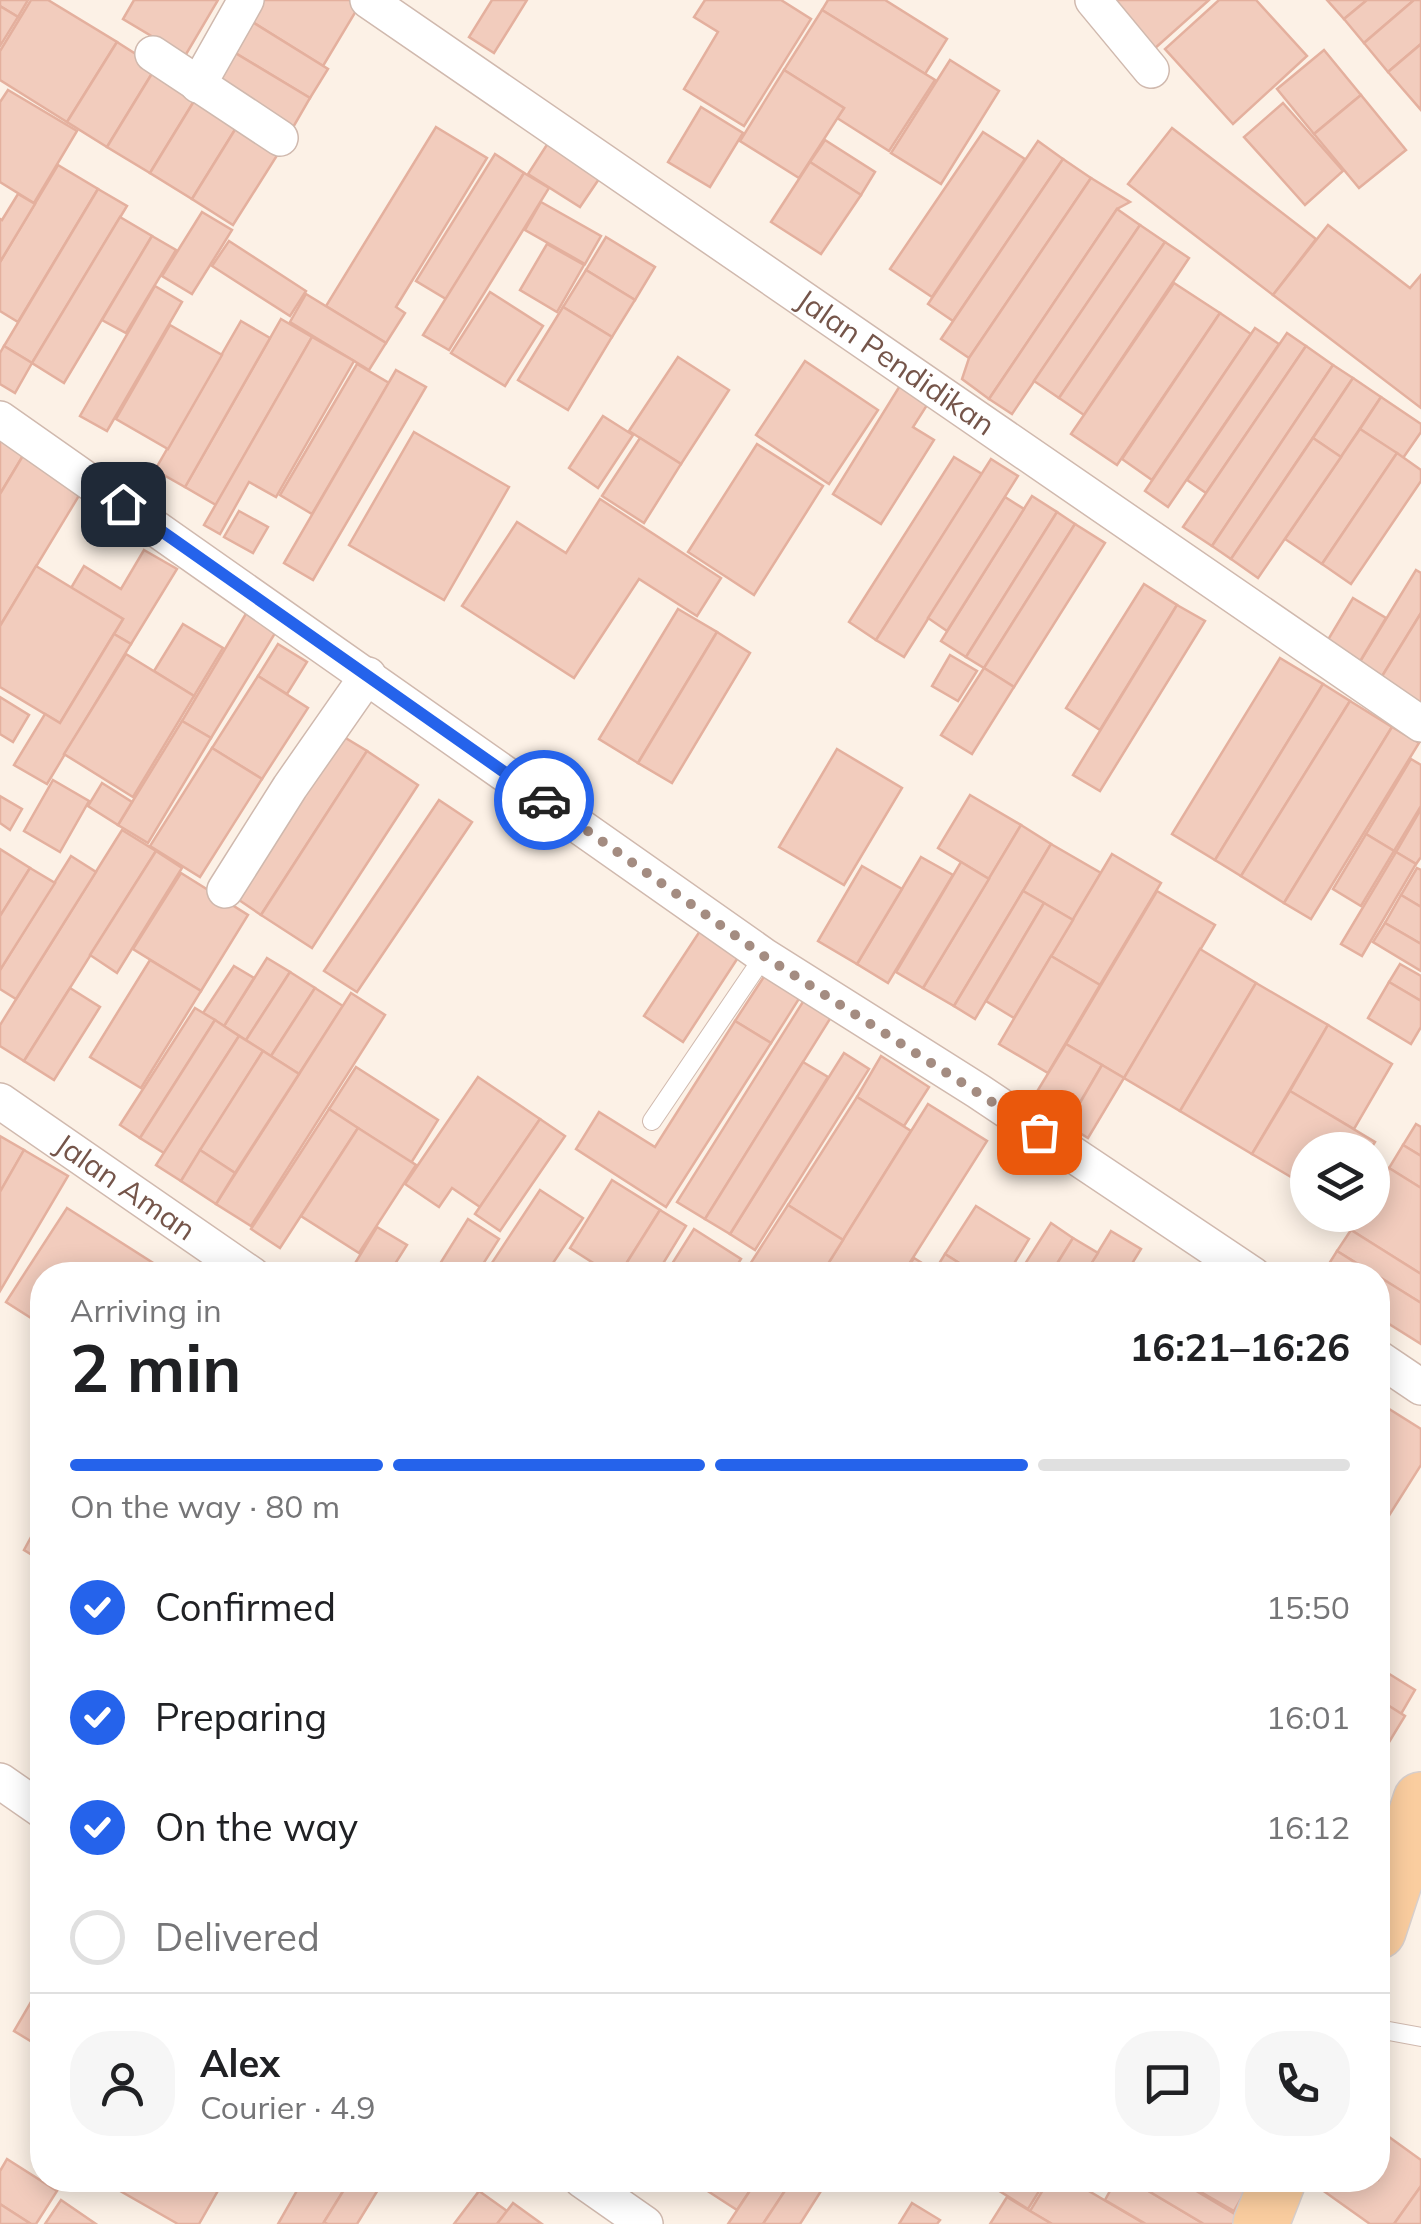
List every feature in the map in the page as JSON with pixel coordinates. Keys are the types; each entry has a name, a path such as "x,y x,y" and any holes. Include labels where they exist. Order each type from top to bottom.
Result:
{"main road":[{"path":"1390,1901 1416,1835"},
{"path":"1261,2224 1273,2192"}],"street":[{"path":"198,85 246,0"},
{"name":"Jalan Pendidikan","path":"368,0 1421,724"},
{"path":"1093,0 1151,70"},
{"path":"153,54 280,138"},
{"path":"0,419 764,956 978,1091 1234,1262"},
{"path":"225,890 368,675"},
{"name":"Jalan Aman","path":"0,1101 233,1262"},
{"path":"1390,1366 1421,1387"},
{"path":"0,1781 30,1802"},
{"path":"599,2192 645,2224"}],"lane":[{"path":"652,1121 764,956"},
{"path":"1390,2032 1421,2038"}],"building":[{"path":"0,0 28,0 18,17 0,6"},
{"path":"31,0 48,0 117,42 67,122 0,80 0,51"},
{"path":"134,0 218,0 185,56 123,19"},
{"path":"257,0 349,0 359,6 323,66 246,18"},
{"path":"492,0 527,0 494,53 469,37"},
{"path":"705,0 781,0 811,19 744,126 684,89 718,32 694,17"},
{"path":"828,0 885,0 947,39 925,74 822,10"},
{"path":"1108,0 1209,0 1153,50"},
{"path":"1219,0 1256,0 1307,56 1233,124 1165,49"},
{"path":"1327,0 1367,0 1344,19"},
{"path":"1367,0 1414,0 1364,43 1344,19"},
{"path":"1414,0 1421,0 1421,44 1388,72 1364,43"},
{"path":"0,6 18,17 0,46"},
{"path":"822,10 935,80 889,151 837,118 844,108 784,70"},
{"path":"246,18 328,69 310,98 227,48"},
{"path":"117,42 156,67 107,147 67,122"},
{"path":"1421,44 1421,110 1388,72"},
{"path":"227,48 310,98 288,136 205,85"},
{"path":"1324,50 1361,95 1314,134 1277,89"},
{"path":"950,60 999,91 941,184 891,153"},
{"path":"156,67 199,93 150,173 107,147"},
{"path":"784,70 844,108 799,178 740,141"},
{"path":"8,90 77,131 34,203 0,182 0,102"},
{"path":"199,93 241,120 192,199 150,173"},
{"path":"1361,95 1406,150 1359,188 1314,134"},
{"path":"1283,103 1343,171 1305,205 1244,137"},
{"path":"701,107 743,133 710,187 668,162"},
{"path":"241,120 283,146 233,225 192,199"},
{"path":"436,127 487,158 396,307 405,313 386,343 326,306"},
{"path":"1172,128 1316,239 1273,295 1128,184"},
{"path":"983,132 1025,159 932,297 890,269"},
{"path":"550,140 603,173 580,207 528,174"},
{"path":"825,140 875,172 861,195 810,162"},
{"path":"1038,141 1063,159 953,321 928,304"},
{"path":"495,154 524,173 446,299 416,281"},
{"path":"1063,159 1091,178 969,358 941,339"},
{"path":"810,162 861,195 821,254 771,222"},
{"path":"58,165 98,189 18,322 0,311 0,262"},
{"path":"524,173 549,188 449,350 423,335"},
{"path":"1091,178 1130,202 1117,209 989,399 962,379 969,358"},
{"path":"98,189 127,206 32,363 4,346"},
{"path":"18,194 35,204 0,262 0,219"},
{"path":"541,202 601,236 585,264 525,230"},
{"path":"1117,209 1140,225 1012,414 989,399"},
{"path":"202,212 232,230 192,294 162,276"},
{"path":"120,217 152,236 64,383 32,363"},
{"path":"1140,225 1165,242 1059,398 1034,381"},
{"path":"1328,225 1410,288 1421,275 1421,408 1273,295"},
{"path":"152,236 176,250 126,333 102,320"},
{"path":"606,237 655,267 635,300 586,270"},
{"path":"229,241 306,291 290,316 212,266"},
{"path":"1165,242 1189,258 1084,415 1059,398"},
{"path":"547,244 584,265 557,312 520,290"},
{"path":"586,270 635,300 612,337 563,307"},
{"path":"1174,283 1220,313 1117,465 1071,434"},
{"path":"155,286 182,302 107,431 80,416"},
{"path":"490,292 543,326 505,386 451,353"},
{"path":"306,294 386,343 369,370 290,322"},
{"path":"563,307 612,337 568,410 518,380"},
{"path":"1220,313 1251,334 1152,480 1122,459"},
{"path":"281,319 312,337 216,505 185,487"},
{"path":"241,321 270,338 185,487 155,470"},
{"path":"170,325 222,355 168,449 116,419"},
{"path":"1255,328 1279,344 1168,507 1145,491"},
{"path":"1287,333 1306,346 1206,493 1187,480"},
{"path":"312,337 354,361 276,497 249,482 220,534 204,525"},
{"path":"4,346 32,363 15,393 0,384 0,353"},
{"path":"1306,346 1333,365 1212,546 1183,527"},
{"path":"678,357 729,390 681,464 629,431"},
{"path":"805,361 878,410 829,484 756,435"},
{"path":"357,364 389,383 312,514 280,495"},
{"path":"1333,365 1353,378 1231,559 1212,546"},
{"path":"396,370 426,387 313,580 284,563"},
{"path":"1353,378 1381,397 1341,457 1313,438"},
{"path":"901,384 929,402 913,427 934,440 881,524 833,494"},
{"path":"1381,397 1421,424 1421,432 1403,458 1360,429"},
{"path":"603,416 633,435 598,488 569,468"},
{"path":"1360,429 1397,453 1322,564 1285,539"},
{"path":"414,432 509,487 444,600 349,545"},
{"path":"640,438 681,464 644,523 602,496"},
{"path":"1313,438 1341,457 1258,578 1231,559"},
{"path":"0,439 24,454 0,494"},
{"path":"757,444 823,486 754,595 688,552"},
{"path":"1397,453 1421,470 1421,481 1351,584 1322,564"},
{"path":"24,454 83,489 0,626 0,494"},
{"path":"954,457 982,474 876,640 849,622"},
{"path":"991,459 1018,476 904,657 876,640"},
{"path":"1032,496 1057,512 966,657 941,641"},
{"path":"1005,497 1024,509 947,631 928,618"},
{"path":"600,499 721,578 697,616 639,579 574,678 462,606 517,522 566,553"},
{"path":"239,511 268,527 253,553 224,537"},
{"path":"1057,512 1075,524 984,668 966,657"},
{"path":"1075,524 1105,543 1014,687 984,668"},
{"path":"144,550 177,569 131,644 114,634 123,619 71,588 84,566 121,589"},
{"path":"36,566 123,619 60,723 0,687 0,626"},
{"path":"1416,570 1421,573 1421,613 1376,686 1353,673"},
{"path":"1144,584 1177,605 1100,730 1066,708"},
{"path":"1353,598 1386,618 1353,673 1320,653"},
{"path":"1177,605 1205,621 1100,791 1073,775"},
{"path":"678,609 717,632 638,763 599,739"},
{"path":"247,612 277,630 211,738 182,721"},
{"path":"1421,613 1421,714 1376,686"},
{"path":"183,624 223,648 194,696 154,671"},
{"path":"717,632 750,653 672,783 638,763"},
{"path":"114,634 131,644 47,784 14,765 45,714 60,723"},
{"path":"278,644 307,662 287,694 258,676"},
{"path":"126,654 194,696 133,797 64,754"},
{"path":"950,655 977,671 958,701 932,686"},
{"path":"1280,658 1323,684 1215,860 1172,834"},
{"path":"984,668 1014,687 972,754 941,735"},
{"path":"258,676 308,708 262,779 212,748"},
{"path":"1323,684 1350,701 1241,876 1215,860"},
{"path":"0,697 29,715 13,742 0,734"},
{"path":"1350,701 1392,727 1284,903 1241,876"},
{"path":"182,721 211,738 148,843 118,825"},
{"path":"1392,727 1419,743 1311,919 1284,903"},
{"path":"339,734 367,751 261,915 233,896"},
{"path":"212,748 262,779 200,877 150,846"},
{"path":"837,749 902,788 844,885 779,847"},
{"path":"367,751 418,785 312,948 261,915"},
{"path":"1411,759 1421,765 1421,806 1394,851 1366,834"},
{"path":"53,780 89,801 60,852 24,831"},
{"path":"102,783 132,802 118,825 88,806"},
{"path":"970,795 1021,825 989,879 938,848"},
{"path":"0,796 22,809 10,830 0,823"},
{"path":"439,800 472,822 357,992 324,971"},
{"path":"1421,809 1421,857 1416,864 1396,852"},
{"path":"1021,825 1051,844 954,1006 923,988"},
{"path":"122,830 156,851 24,1061 0,1046 0,1025"},
{"path":"1366,834 1394,851 1361,906 1333,889"},
{"path":"1051,844 1101,873 1073,920 1023,891"},
{"path":"0,849 30,868 0,916"},
{"path":"156,851 182,868 117,973 90,955"},
{"path":"1396,852 1416,864 1362,956 1341,944"},
{"path":"1112,854 1161,883 1100,985 1051,956"},
{"path":"71,856 96,872 16,999 0,989 0,970"},
{"path":"921,857 953,875 888,983 857,964"},
{"path":"961,862 989,879 923,988 896,972"},
{"path":"862,866 902,889 857,964 818,941"},
{"path":"30,868 55,883 0,970 0,916"},
{"path":"1417,868 1421,870 1421,907 1401,895"},
{"path":"181,873 248,915 201,991 133,949"},
{"path":"1023,891 1044,903 975,1019 954,1006"},
{"path":"1157,891 1215,925 1124,1078 1066,1044"},
{"path":"1401,895 1421,907 1421,944 1385,923"},
{"path":"1044,903 1073,920 1014,1018 986,1001"},
{"path":"1385,923 1421,944 1421,971 1373,942"},
{"path":"700,931 739,956 683,1042 644,1016"},
{"path":"1200,949 1256,983 1180,1111 1124,1078"},
{"path":"1051,956 1100,985 1048,1073 999,1044"},
{"path":"267,958 290,972 246,1040 224,1026"},
{"path":"150,960 201,991 141,1088 90,1057"},
{"path":"1400,964 1421,976 1421,1001 1389,982"},
{"path":"234,966 254,978 224,1026 203,1013"},
{"path":"290,972 315,988 271,1056 246,1040"},
{"path":"767,972 802,994 771,1043 735,1021"},
{"path":"1389,982 1421,1001 1421,1027 1411,1044 1368,1018"},
{"path":"1256,983 1328,1025 1252,1154 1180,1111"},
{"path":"70,988 100,1007 54,1080 24,1061"},
{"path":"315,988 343,1006 299,1074 271,1056"},
{"path":"351,993 385,1015 251,1226 216,1204"},
{"path":"806,997 833,1014 705,1219 677,1202"},
{"path":"195,1008 215,1020 140,1138 120,1125"},
{"path":"215,1020 239,1036 164,1153 140,1138"},
{"path":"735,1021 771,1043 666,1207 576,1149 599,1112 655,1147"},
{"path":"1328,1025 1392,1064 1354,1129 1290,1091"},
{"path":"239,1036 263,1051 181,1181 156,1165"},
{"path":"1066,1044 1102,1065 1067,1125 1030,1103"},
{"path":"263,1051 299,1074 235,1173 200,1150"},
{"path":"844,1053 869,1069 755,1250 730,1234"},
{"path":"881,1056 929,1087 904,1126 857,1097"},
{"path":"803,1062 828,1077 730,1234 705,1219"},
{"path":"1102,1065 1124,1078 1088,1138 1067,1125"},
{"path":"356,1067 438,1120 411,1163 329,1109"},
{"path":"478,1077 540,1119 480,1207 452,1188 439,1207 405,1184"},
{"path":"1290,1091 1358,1132 1290,1132 1290,1176 1252,1154"},
{"path":"857,1097 911,1131 843,1240 788,1205"},
{"path":"928,1104 987,1141 910,1262 829,1262"},
{"path":"329,1109 358,1128 280,1248 251,1229"},
{"path":"540,1119 565,1136 500,1231 475,1214"},
{"path":"1416,1124 1421,1127 1421,1156 1403,1145"},
{"path":"358,1128 416,1165 359,1253 301,1216"},
{"path":"0,1136 24,1150 0,1192"},
{"path":"1403,1145 1421,1156 1421,1188 1390,1169"},
{"path":"24,1150 68,1176 0,1291 0,1192"},
{"path":"200,1150 235,1173 216,1204 181,1181"},
{"path":"1390,1169 1421,1188 1421,1274 1354,1232 1390,1232"},
{"path":"612,1180 660,1210 627,1262 592,1262 570,1248"},
{"path":"540,1190 583,1218 554,1262 493,1262"},
{"path":"788,1205 843,1240 829,1262 751,1262"},
{"path":"976,1206 1029,1239 1015,1262 958,1262 945,1254"},
{"path":"67,1208 152,1262 32,1262"},
{"path":"660,1210 686,1226 664,1262 627,1262"},
{"path":"468,1219 499,1239 484,1262 441,1262"},
{"path":"1051,1223 1073,1238 1058,1262 1026,1262"},
{"path":"377,1227 407,1245 396,1262 356,1262"},
{"path":"694,1229 741,1259 739,1262 673,1262"},
{"path":"1111,1231 1141,1249 1133,1262 1092,1262"},
{"path":"1350,1232 1421,1274 1421,1303 1390,1284 1390,1262 1355,1262 1337,1251"},
{"path":"1073,1238 1098,1253 1092,1262 1058,1262"},
{"path":"1337,1251 1354,1262 1330,1262"},
{"path":"945,1254 958,1262 940,1262"},
{"path":"30,1265 30,1317 6,1302"},
{"path":"1390,1284 1421,1303 1421,1344 1390,1325"},
{"path":"1390,1410 1421,1429 1421,1465 1390,1514"},
{"path":"1390,1674 1415,1690 1401,1714 1390,1707"},
{"path":"1390,1707 1405,1716 1390,1741"},
{"path":"30,2004 30,2041 14,2031"},
{"path":"1390,2138 1421,2160 1421,2186 1394,2224 1370,2224 1325,2192 1390,2192"},
{"path":"7,2159 30,2174 30,2192 56,2192 36,2224 0,2204 0,2171"},
{"path":"1421,2186 1421,2224 1394,2224"},
{"path":"122,2192 217,2192 199,2224 178,2224"},
{"path":"296,2192 343,2192 323,2224 278,2224"},
{"path":"343,2192 377,2192 357,2224 324,2222"},
{"path":"478,2192 507,2211 497,2224 454,2224"},
{"path":"709,2192 749,2192 737,2210"},
{"path":"749,2192 784,2192 763,2224 728,2224"},
{"path":"784,2192 820,2192 800,2224 763,2224"},
{"path":"1001,2192 1039,2192 1028,2209"},
{"path":"1042,2192 1090,2192 1145,2224 1052,2224 1030,2211"},
{"path":"1109,2192 1150,2192 1204,2224 1146,2224 1105,2200"},
{"path":"1150,2192 1198,2192 1238,2216 1233,2224 1204,2224"},
{"path":"1201,2192 1245,2192 1234,2211"},
{"path":"1007,2197 1030,2211 1052,2224 990,2224"},
{"path":"61,2200 96,2224 45,2224"},
{"path":"513,2203 542,2224 497,2224"},
{"path":"912,2203 940,2220 937,2224 899,2224"},
{"path":"0,2204 31,2224 0,2224"}],"way so far":[{"path":"544,800 764,956 1039,1132"}],"route":[{"path":"123,504 544,800"}]}
